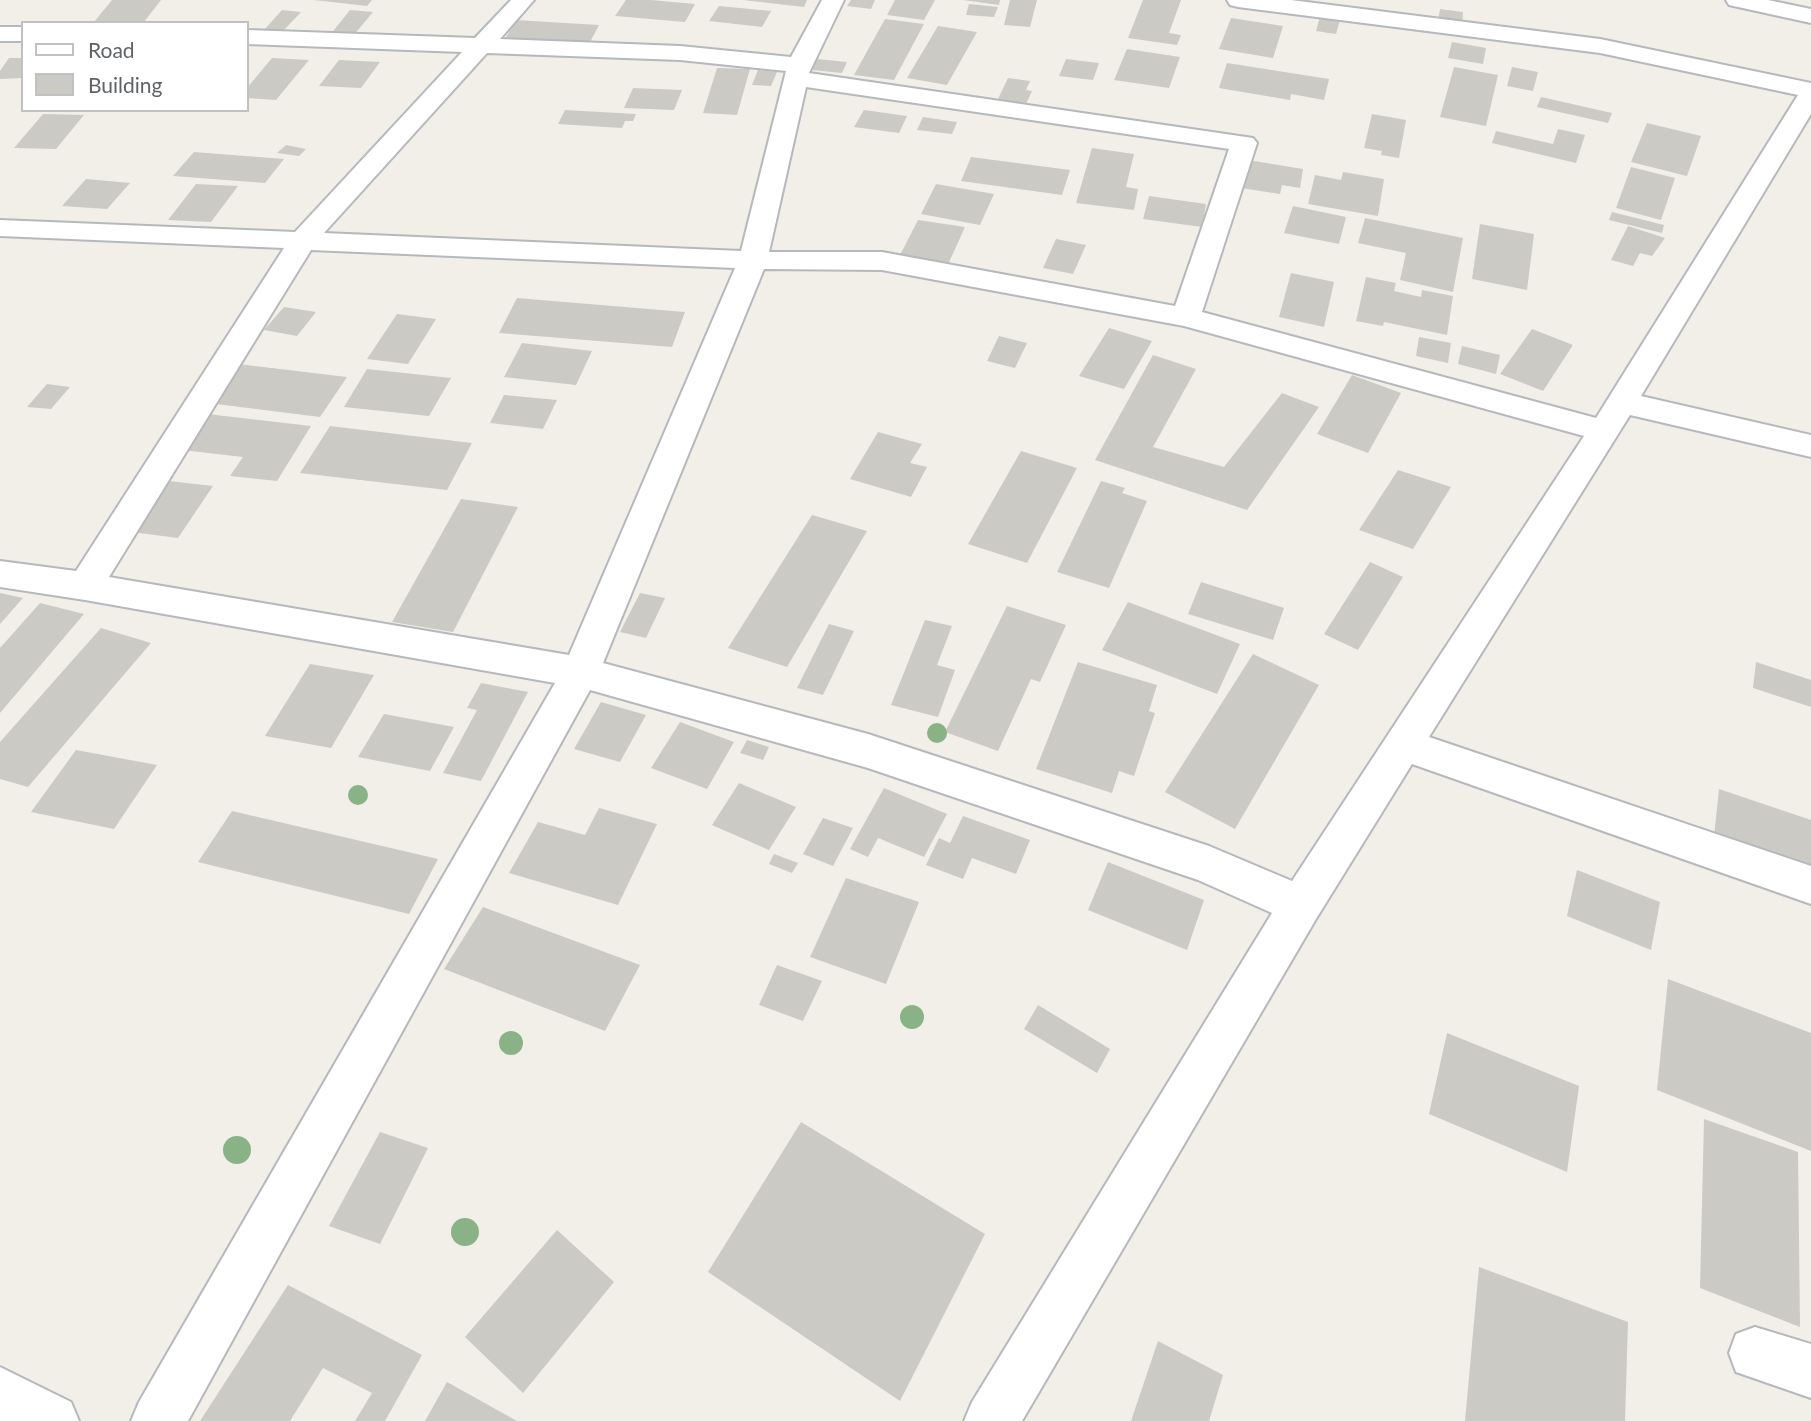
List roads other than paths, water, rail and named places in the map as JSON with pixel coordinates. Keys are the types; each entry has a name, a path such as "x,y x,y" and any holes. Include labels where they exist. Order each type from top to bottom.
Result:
{"street":[{"path":"85,586 303,240 523,0"},
{"path":"158,1421 582,672 753,260 797,72 833,0"},
{"path":"991,1421 1301,905 1807,108 1600,46 1238,0"},
{"path":"1737,0 1811,16"},
{"path":"0,34 21,34"},
{"path":"248,37 680,53 1244,143 1186,317"},
{"path":"0,228 753,260 882,261 1186,317 1613,416 1811,446"},
{"path":"0,574 85,586 582,672 868,751 1209,865 1301,905"},
{"path":"1404,745 1811,885"},
{"path":"1755,1353 1811,1371"},
{"path":"0,1394 52,1421"}]}
